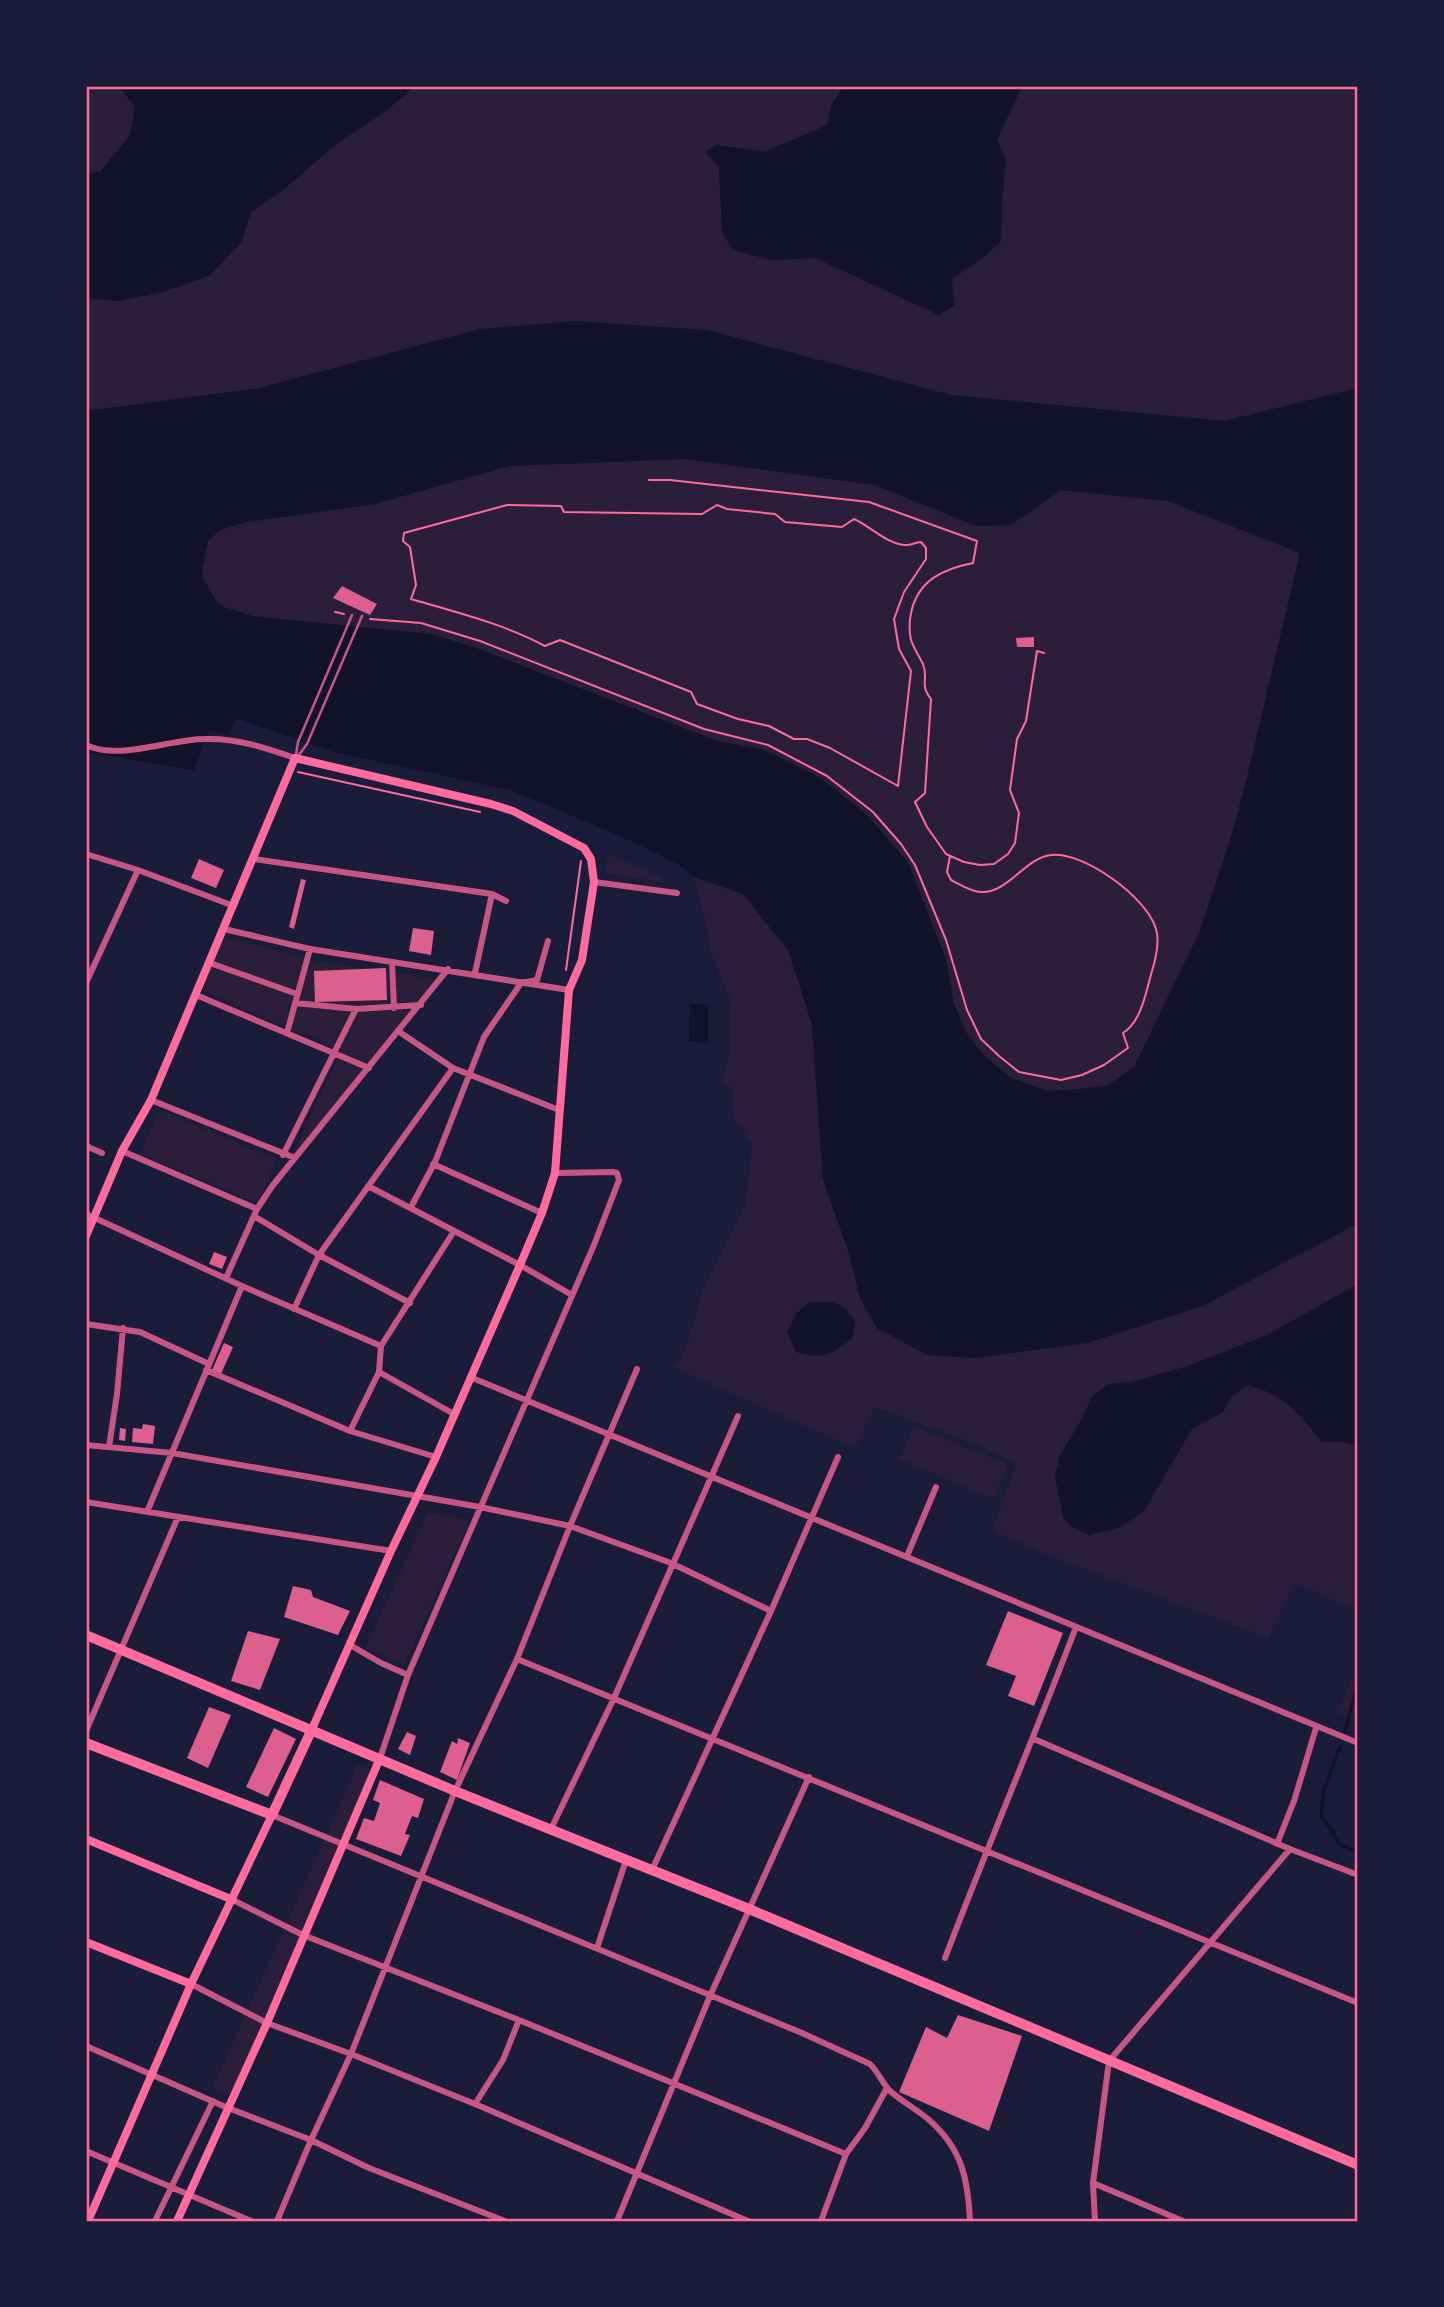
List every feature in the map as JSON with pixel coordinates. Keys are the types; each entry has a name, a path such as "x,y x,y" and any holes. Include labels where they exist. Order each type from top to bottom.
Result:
{"main road":[{"path":"86,1236 90,1215 151,1100 234,906 257,860 295,758 513,811 584,848 591,859 594,883 582,960 567,985 555,1173 542,1213 436,1457 233,1900 191,1984 88,2221"},
{"path":"86,1635 1358,2165"},
{"path":"86,1742 272,1815"},
{"path":"177,2221 267,2023 380,1758"},
{"path":"86,1839 233,1900"},
{"path":"86,1941 191,1984"}],"street":[{"path":"86,745 100,750 129,749 194,739 216,739 268,748 295,758"},
{"path":"86,854 138,870 234,906"},
{"path":"257,860 492,894 506,901"},
{"path":"86,983 138,870"},
{"path":"594,883 677,893"},
{"path":"475,973 492,894"},
{"path":"224,929 310,949 475,973 521,983 567,985"},
{"path":"411,1207 433,1164 484,1037 521,983 537,980 548,941"},
{"path":"287,1033 310,949"},
{"path":"392,962 394,1008"},
{"path":"210,963 298,995"},
{"path":"226,1278 256,1212 273,1185 449,970"},
{"path":"196,995 369,1068"},
{"path":"295,1003 356,1009 421,1005"},
{"path":"283,1154 356,1009"},
{"path":"398,1031 453,1068 559,1110"},
{"path":"294,1309 319,1255 453,1068"},
{"path":"151,1100 295,1158"},
{"path":"86,1146 102,1153"},
{"path":"122,1151 256,1212 319,1255 410,1303"},
{"path":"433,1164 542,1213"},
{"path":"380,1758 408,1675 618,1183 617,1174 555,1173"},
{"path":"368,1186 572,1295"},
{"path":"90,1215 242,1286 381,1346"},
{"path":"350,1431 379,1372 381,1346 454,1231"},
{"path":"146,1512 242,1286"},
{"path":"86,1324 140,1332 207,1367 350,1431 436,1457"},
{"path":"109,1447 123,1328"},
{"path":"277,2221 351,2054 455,1791 517,1659 608,1433 637,1369"},
{"path":"379,1372 454,1414"},
{"path":"470,1377 1358,1744"},
{"path":"551,1829 614,1698 671,1563 738,1416"},
{"path":"86,1445 172,1453 480,1507 570,1526 671,1563 771,1611"},
{"path":"652,1870 771,1611 838,1457"},
{"path":"907,1556 936,1487"},
{"path":"86,1502 391,1551"},
{"path":"86,1731 177,1517"},
{"path":"945,1958 986,1849 1034,1739 1076,1626"},
{"path":"350,1645 408,1675"},
{"path":"517,1659 1358,2003"},
{"path":"1277,1844 1294,1801 1316,1728"},
{"path":"1034,1739 1277,1844 1358,1875"},
{"path":"617,2221 709,1996 809,1777"},
{"path":"272,1815 597,1948 870,2064 887,2088 928,2119 955,2149 966,2176 970,2221"},
{"path":"1095,2221 1093,2183 1109,2061 1290,1849"},
{"path":"597,1948 626,1860"},
{"path":"233,1900 303,1935 846,2154"},
{"path":"191,1984 267,2023 475,2104 748,2221"},
{"path":"475,2104 503,2060 519,2020"},
{"path":"86,2046 311,2140 369,2168 505,2221"},
{"path":"821,2221 846,2154 865,2128 887,2088"},
{"path":"155,2221 214,2101"},
{"path":"192,2147 208,2154"},
{"path":"86,2151 170,2189 251,2221"},
{"path":"1093,2183 1184,2221"}],"lane":[{"path":"295,758 298,742 352,615"},
{"path":"295,758 307,744 362,617"}],"path":[{"path":"649,480 869,502 948,533 977,541 973,563 944,571 923,586 916,596 909,626 912,641 924,667 924,691 931,699 925,793 915,802 937,843 950,856 972,864 994,864 1009,854 1015,843 1019,813 1010,790 1017,739 1026,720 1037,651 1044,653"},
{"path":"507,505 561,506 564,512 702,514 717,505 727,509 775,514 785,522 842,527 853,519 869,525 878,535 906,546 921,542 926,548 926,559 904,592 894,619 899,649 911,671 898,786 830,748 807,739 794,739 769,726 738,719 696,704 691,692 560,640 545,646 461,613 411,599 416,585 410,547 403,541 404,533 507,505"},
{"path":"335,612 352,615"},
{"path":"362,617 421,623 480,641 704,729 768,745 827,776 873,812 915,865 946,940 967,1010 981,1039 999,1056 1019,1072 1061,1080 1082,1075 1104,1065 1128,1048 1124,1033 1132,1028 1140,1011 1158,942 1150,915 1137,900 1096,869 1077,858 1063,854 1047,855 1027,865 1004,885 981,892 951,880 947,872 950,856"},
{"path":"296,772 487,814"},
{"path":"567,985 581,861 578,854"}],"shaded area":[{"path":"86,86 119,86 135,107 130,135 101,171 86,175"},
{"path":"119,86 415,86 386,111 335,145 283,190 251,212 241,243 209,276 163,292 118,301 86,298 86,175 101,171 130,135 135,107"},
{"path":"415,86 844,86 831,106 828,125 764,152 717,145 705,152 719,167 722,232 771,260 815,258 939,315 952,280 986,255 1002,199 1006,159 997,140 1022,86 1358,86 1358,388 1225,421 951,395 707,330 86,411 86,298 118,301 241,243 251,212 283,190 335,145 386,111"},
{"path":"844,86 1022,86 997,140 1006,159 1001,241 952,279 954,305 939,315 815,258 771,260 733,250 722,232 719,167 705,152 716,145 764,152 827,125 831,106"},
{"path":"575,321 707,330 951,395 1225,421 1358,388 1358,1223 1203,1306 1087,1343 976,1358 928,1355 877,1328 860,1298 849,1253 823,1180 812,1024 788,950 743,894 694,877 678,864 618,835 510,790 334,752 237,719 228,735 209,730 194,770 86,752 86,411 259,388 480,329","holes":["686,459 874,485 976,526 1011,525 1061,490 1168,501 1300,553 1244,790 1199,933 1134,1067 1107,1086 1047,1091 1011,1078 984,1056 966,1032 954,1004 946,960 908,862 866,814 821,778 764,750 717,741 476,648 432,634 252,616 224,607 215,599 203,578 202,569 208,541 220,530 246,522 375,504 509,466"]},
{"path":"686,459 874,485 976,526 1011,525 1061,490 1168,501 1300,553 1230,843 1199,933 1134,1067 1107,1086 1047,1091 1011,1078 984,1056 966,1032 954,1004 946,960 908,862 764,750 717,741 476,648 252,616 224,607 215,600 203,578 202,569 208,541 219,530 246,522 375,504 509,466"},
{"path":"608,854 660,877 662,882 604,873"},
{"path":"694,877 743,894 788,950 812,1024 823,1180 849,1253 860,1298 877,1328 928,1355 976,1358 1310,1250 1358,1223 1358,1611 1295,1583 1268,1638 1040,1552 992,1530 1016,1464 978,1445 875,1407 855,1448 675,1368 686,1348 703,1290 746,1202 752,1143 733,1116 733,1090 722,1080 729,1055 731,1002 710,951 707,927"},
{"path":"223,936 315,961 435,979 286,1168 342,1049 201,990"},
{"path":"690,1004 708,1004 708,1043 689,1041"},
{"path":"159,1110 277,1159 258,1203 140,1154"},
{"path":"1358,1284 1358,1446 1342,1442 1322,1442 1290,1406 1271,1394 1247,1385 1231,1397 1223,1412 1192,1429 1144,1511 1119,1528 1089,1535 1072,1527 1063,1518 1055,1477 1060,1455 1092,1397 1108,1384 1131,1382 1188,1366 1267,1335"},
{"path":"810,1302 831,1302 845,1309 855,1321 852,1339 838,1349 820,1356 796,1352 787,1332 796,1314"},
{"path":"913,1427 1008,1464 994,1499 900,1459"},
{"path":"428,1512 467,1520 468,1526 404,1665 365,1649"},
{"path":"1358,1668 1358,1720 1337,1712"},
{"path":"358,1764 373,1771 231,2096 212,2089"}],"building":[{"path":"342,586 377,604 370,615 333,598"},
{"path":"1034,637 1034,647 1017,647 1016,638"},
{"path":"199,859 224,870 216,888 191,878"},
{"path":"301,879 306,880 294,929 289,927"},
{"path":"413,928 434,931 431,955 409,951"},
{"path":"386,968 387,1000 315,1002 314,971"},
{"path":"214,1252 227,1257 222,1269 209,1264"},
{"path":"224,1343 233,1347 221,1374 212,1370"},
{"path":"143,1424 155,1426 153,1444 132,1442 133,1428 142,1429"},
{"path":"120,1428 126,1429 125,1441 119,1440"},
{"path":"293,1586 311,1590 313,1597 350,1611 338,1635 284,1617"},
{"path":"1008,1611 1063,1633 1034,1706 1008,1696 1016,1676 986,1665"},
{"path":"248,1631 280,1639 260,1690 231,1681"},
{"path":"209,1707 231,1715 208,1768 187,1758"},
{"path":"274,1728 296,1739 268,1797 246,1787"},
{"path":"407,1732 416,1736 410,1755 398,1749"},
{"path":"458,1738 470,1743 457,1780 440,1772 452,1741 457,1744"},
{"path":"380,1780 424,1799 418,1818 412,1816 405,1834 410,1835 401,1856 356,1839 364,1818 374,1821 380,1803 373,1800"},
{"path":"958,2015 1022,2036 989,2131 899,2092 926,2027 947,2038"}],"waterway":[{"path":"1345,1731 1358,1683"},
{"path":"1340,1747 1324,1790 1321,1816 1338,1843 1358,1853"}]}
